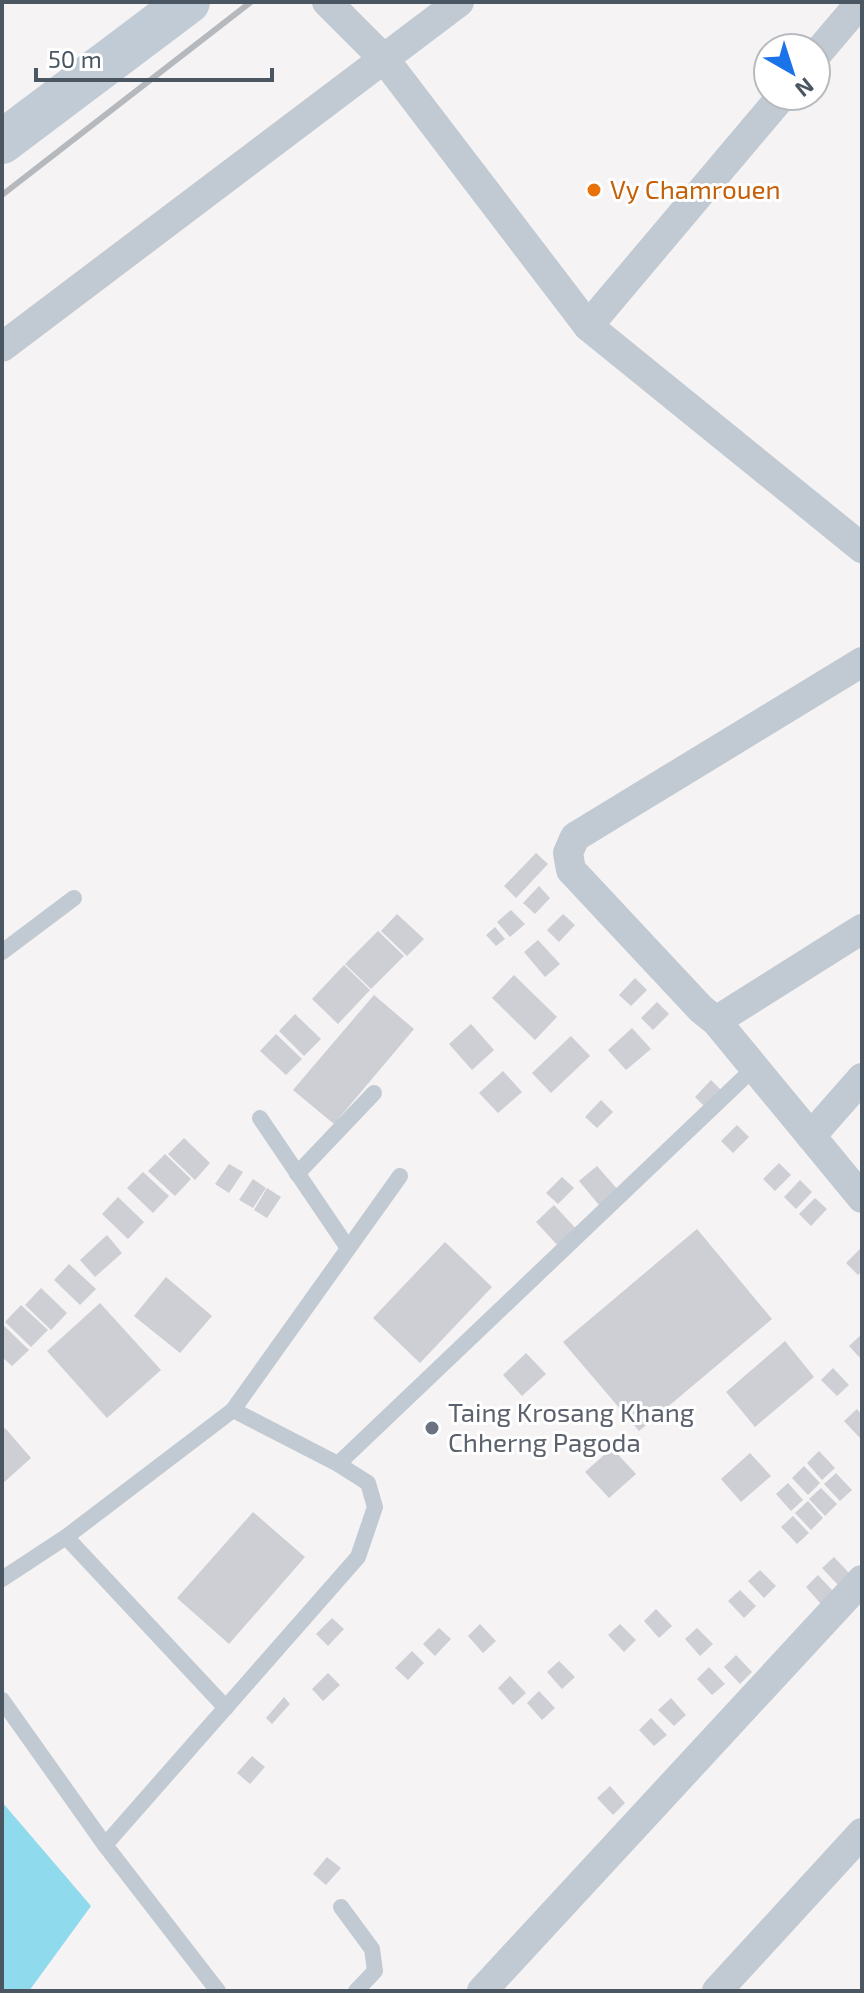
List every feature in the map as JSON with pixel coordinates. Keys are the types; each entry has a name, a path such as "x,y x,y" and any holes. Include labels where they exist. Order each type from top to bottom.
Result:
{"main road":[{"path":"3,139 188,2"}],"street":[{"path":"327,2 385,60 588,326 862,548"},
{"path":"2,347 459,2"},
{"path":"832,36 861,2"},
{"path":"588,326 769,112"},
{"path":"862,662 575,837 568,853 571,870 701,1009 716,1021 862,1198"},
{"path":"716,1021 862,929"},
{"path":"811,1136 862,1078"},
{"path":"482,1991 862,1580"},
{"path":"717,1991 862,1833"}],"lane":[{"path":"2,952 74,898"},
{"path":"338,1464 754,1068"},
{"path":"297,1174 374,1093"},
{"path":"260,1118 348,1248"},
{"path":"2,1579 66,1537 233,1410 400,1176"},
{"path":"105,1845 358,1557 375,1507 368,1483 338,1464 233,1410"},
{"path":"66,1537 226,1708"},
{"path":"2,1700 105,1845 218,1991"},
{"path":"341,1907 372,1949 375,1971 356,1991"}],"water":[{"path":"2,1802 91,1906 29,1991 2,1991"}],"building":[{"path":"536,853 548,864 516,898 504,886"},
{"path":"539,886 550,898 535,914 523,903"},
{"path":"511,910 525,924 510,937 497,922"},
{"path":"397,914 424,939 407,956 381,931"},
{"path":"563,914 575,925 559,942 547,930"},
{"path":"495,927 505,939 496,946 486,935"},
{"path":"378,931 404,956 371,989 345,964"},
{"path":"538,940 560,964 545,977 524,952"},
{"path":"344,965 370,990 338,1024 312,999"},
{"path":"514,975 557,1017 535,1040 492,998"},
{"path":"635,978 647,990 631,1006 619,995"},
{"path":"374,995 414,1029 334,1124 293,1090"},
{"path":"657,1002 669,1014 653,1030 641,1018"},
{"path":"295,1014 321,1039 304,1056 279,1031"},
{"path":"471,1024 494,1050 472,1070 449,1044"},
{"path":"632,1028 651,1049 626,1070 608,1050"},
{"path":"276,1034 302,1059 286,1075 260,1051"},
{"path":"571,1036 590,1056 551,1093 532,1073"},
{"path":"503,1071 522,1092 498,1113 479,1093"},
{"path":"711,1080 723,1092 707,1109 695,1097"},
{"path":"601,1100 613,1112 597,1128 585,1117"},
{"path":"737,1125 749,1137 733,1153 721,1141"},
{"path":"184,1138 210,1163 195,1180 168,1154"},
{"path":"165,1154 191,1179 175,1196 148,1171"},
{"path":"779,1163 791,1175 775,1191 763,1179"},
{"path":"229,1164 243,1172 229,1193 215,1184"},
{"path":"597,1166 618,1190 599,1205 579,1181"},
{"path":"143,1172 169,1196 153,1213 127,1188"},
{"path":"562,1177 574,1188 558,1204 546,1193"},
{"path":"253,1179 266,1188 253,1208 239,1200"},
{"path":"800,1180 812,1192 796,1209 784,1197"},
{"path":"267,1188 281,1197 267,1218 254,1210"},
{"path":"118,1197 144,1222 128,1239 102,1214"},
{"path":"815,1198 827,1209 811,1226 799,1214"},
{"path":"554,1205 578,1231 560,1248 536,1222"},
{"path":"697,1229 772,1319 639,1431 563,1342"},
{"path":"107,1235 122,1253 95,1277 80,1260"},
{"path":"445,1242 492,1287 420,1363 373,1318"},
{"path":"862,1247 862,1271 858,1275 846,1263"},
{"path":"69,1264 96,1289 80,1305 54,1280"},
{"path":"166,1277 212,1316 180,1353 134,1316"},
{"path":"41,1288 67,1313 51,1330 25,1305"},
{"path":"100,1303 161,1370 107,1418 47,1351"},
{"path":"21,1305 48,1330 31,1347 5,1322"},
{"path":"2,1324 29,1350 12,1366 2,1357"},
{"path":"862,1334 862,1360 849,1346"},
{"path":"785,1341 814,1377 755,1427 726,1392"},
{"path":"526,1353 546,1374 522,1396 503,1375"},
{"path":"833,1368 849,1385 837,1396 821,1380"},
{"path":"857,1409 862,1415 860,1438 844,1421"},
{"path":"5,1428 31,1458 2,1484 2,1431"},
{"path":"612,1448 636,1474 609,1498 585,1472"},
{"path":"819,1451 835,1468 822,1480 807,1463"},
{"path":"750,1453 771,1476 741,1502 721,1479"},
{"path":"804,1466 820,1483 808,1495 792,1478"},
{"path":"836,1473 852,1490 840,1501 824,1484"},
{"path":"788,1483 803,1500 791,1511 776,1494"},
{"path":"821,1488 837,1504 825,1516 809,1499"},
{"path":"808,1501 823,1518 811,1530 795,1513"},
{"path":"253,1512 305,1557 229,1644 177,1598"},
{"path":"793,1516 809,1533 797,1544 781,1527"},
{"path":"834,1557 849,1573 838,1585 822,1568"},
{"path":"760,1570 776,1586 764,1598 748,1581"},
{"path":"818,1575 834,1592 821,1604 806,1587"},
{"path":"740,1590 756,1606 744,1618 728,1601"},
{"path":"656,1609 672,1626 659,1638 644,1621"},
{"path":"332,1618 344,1629 328,1646 316,1634"},
{"path":"480,1624 496,1641 483,1653 468,1636"},
{"path":"620,1624 636,1640 624,1652 608,1635"},
{"path":"439,1628 451,1639 435,1656 423,1644"},
{"path":"697,1628 713,1644 700,1656 685,1639"},
{"path":"412,1651 424,1663 408,1680 395,1668"},
{"path":"736,1655 752,1672 740,1684 724,1667"},
{"path":"559,1661 575,1677 562,1689 547,1672"},
{"path":"709,1667 725,1684 712,1695 697,1679"},
{"path":"328,1673 340,1685 323,1701 312,1689"},
{"path":"510,1676 526,1693 513,1705 498,1688"},
{"path":"539,1691 555,1708 542,1720 527,1703"},
{"path":"284,1697 290,1704 272,1724 266,1718"},
{"path":"671,1698 686,1715 674,1726 658,1710"},
{"path":"651,1718 667,1735 654,1746 639,1730"},
{"path":"252,1756 265,1767 250,1784 237,1773"},
{"path":"610,1786 625,1803 613,1815 597,1798"},
{"path":"327,1857 341,1868 326,1885 313,1874"}],"railway":[{"path":"2,195 251,2"}],"place":[{"name":"Vy Chamrouen","path":"594,190"},
{"name":"Taing Krosang Khang Chherng Pagoda","path":"432,1428"}]}
